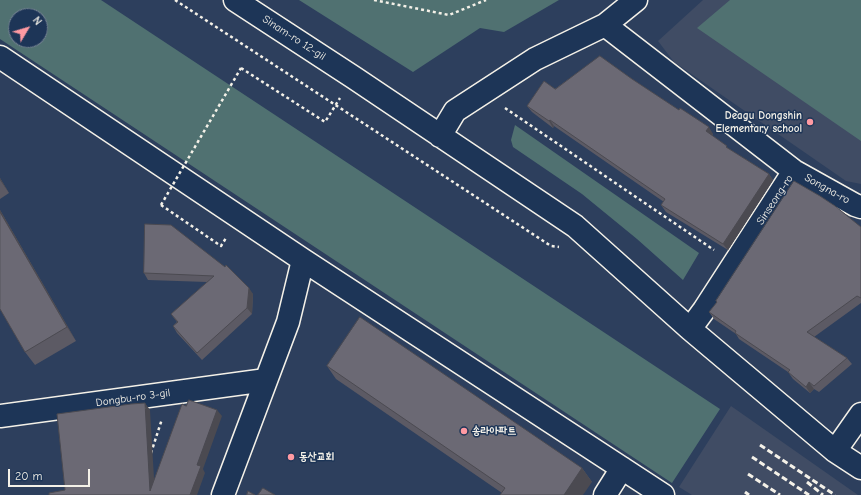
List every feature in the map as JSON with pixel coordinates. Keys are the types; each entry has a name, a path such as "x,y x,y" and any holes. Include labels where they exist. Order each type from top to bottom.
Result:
{"street":[{"name":"Sinam-ro 12-gil","path":"235,0 575,226 690,329 835,451"},
{"path":"440,136 455,111 535,59 604,25 636,0"},
{"name":"Sinseong-ro","path":"604,25 794,171 704,310 690,329"},
{"path":"0,57 238,218 663,495"},
{"name":"Songna-ro","path":"794,171 861,207"},
{"path":"223,495 288,322 303,260"},
{"name":"Dongbu-ro 3-gil","path":"0,416 266,380"},
{"path":"861,414 835,451 861,468"},
{"path":"605,495 622,468"}],"path":[{"path":"175,0 551,246 566,249"},
{"path":"374,0 449,15 486,0"},
{"path":"238,218 221,246 161,205 240,68 325,122 353,77"},
{"path":"505,107 734,264"},
{"path":"149,459 166,408 166,394"}],"shaded area":[{"name":"Deagu Dongshin Elementary school","path":"703,0 861,0 861,184 846,181 674,62 658,41"},
{"path":"731,406 858,495 692,495 679,487"}],"green space":[{"path":"0,0 101,0 720,409 672,483 14,48 48,48 48,8 8,8 8,44 0,39"},
{"path":"299,0 559,0 504,32 480,28 413,72"},
{"path":"730,0 861,0 861,141 697,28"},
{"path":"515,125 699,253 683,280 637,239 582,194 513,147 511,140"}],"building":[{"path":"600,56 679,110 680,108 709,127 706,131 727,146 726,147 769,174 723,244 661,205 665,199 550,120 549,121 527,106 544,81 555,89"},
{"path":"794,181 835,206 861,227 861,298 857,296 807,332 847,358 814,386 809,382 806,387 788,372 790,370 735,333 736,331 709,312 717,302 716,301"},
{"path":"0,212 67,327 25,352 0,309"},
{"path":"145,224 171,225 225,267 226,265 249,288 247,308 197,353 173,326 178,322 171,314 214,276 144,273"},
{"name":"송라아파트","path":"360,317 582,468 564,495 500,495 505,488 327,366"},
{"path":"189,400 217,410 197,465 201,466 190,495 49,495 49,493 65,490 57,414 145,403 150,491 182,404 186,406"},
{"path":"263,488 275,495 258,495"},
{"path":"248,491 255,495 247,495"}],"railway":[{"path":"760,445 835,495"},
{"path":"752,457 809,495"},
{"path":"748,474 780,495"},
{"path":"807,482 823,495"},
{"path":"745,492 749,495"}],"place":[{"name":"Deagu Dongshin Elementary school","path":"810,122"},
{"name":"송라아파트","path":"464,431"},
{"name":"동산교회","path":"291,457"}]}
